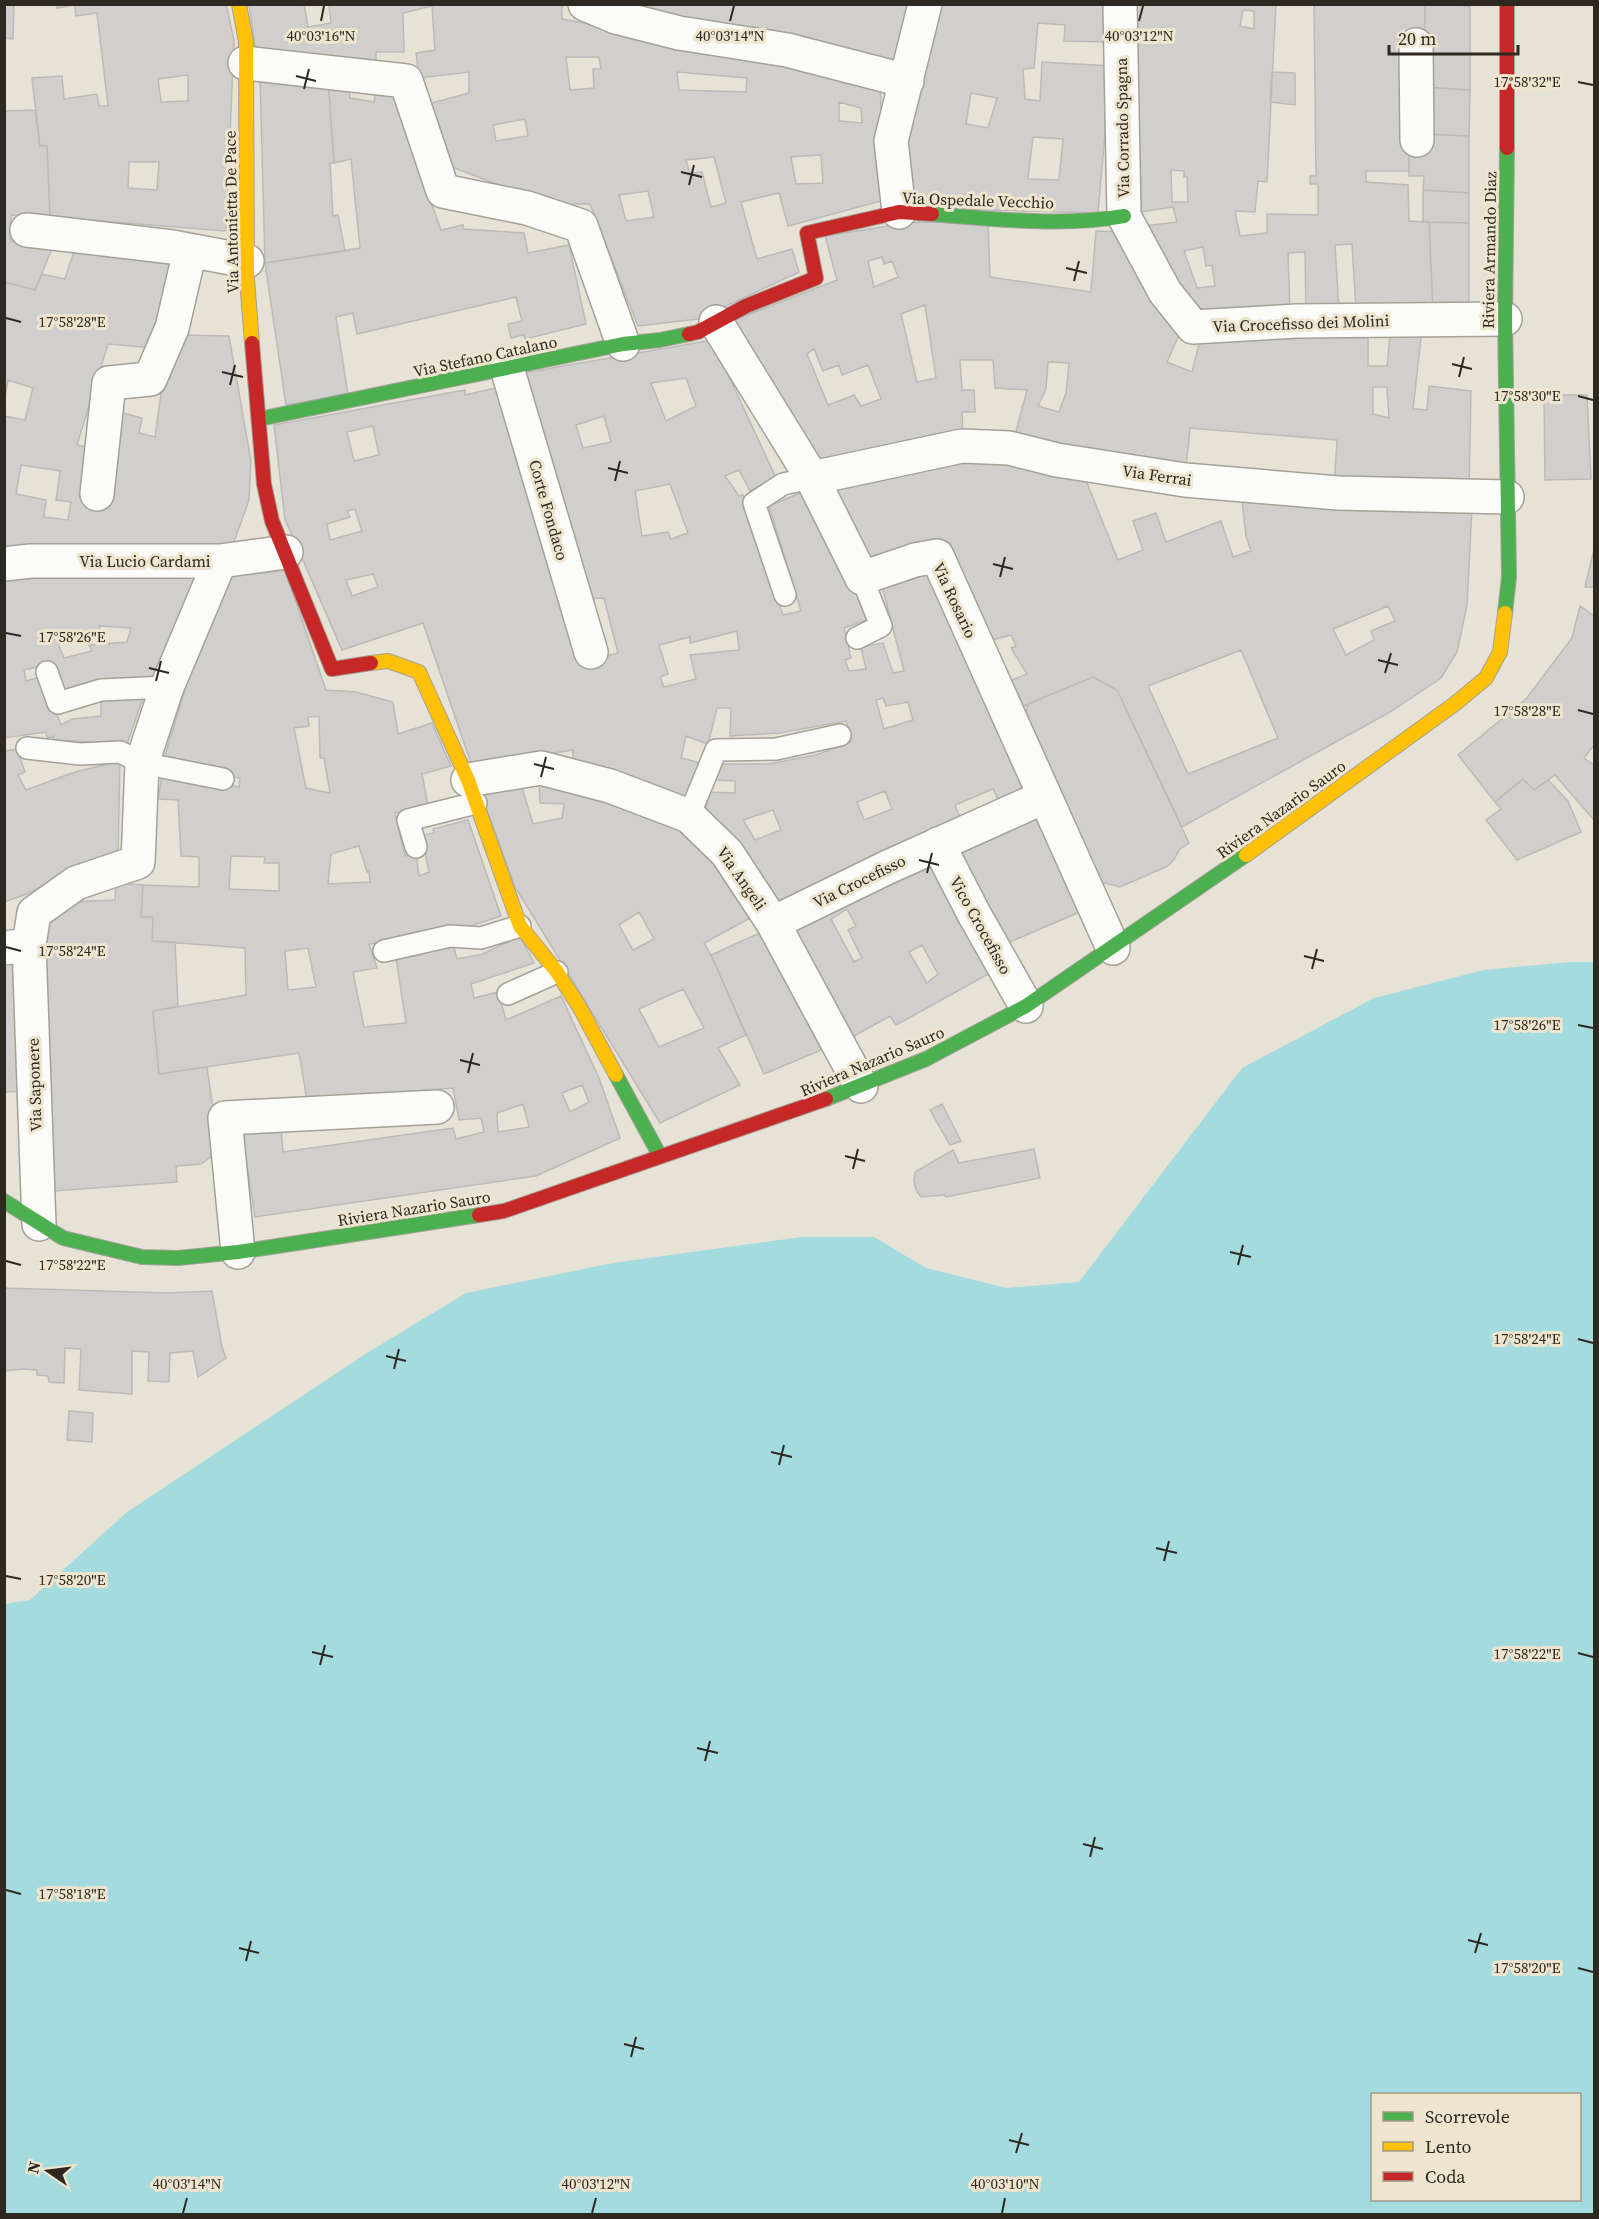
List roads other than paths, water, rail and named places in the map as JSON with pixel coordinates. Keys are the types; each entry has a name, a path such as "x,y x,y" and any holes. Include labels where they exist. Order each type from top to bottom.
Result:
{"street":[{"name":"Via Antonietta De Pace","path":"239,4 246,42 247,261 264,484 272,521 332,669 388,661 419,672 472,791"},
{"path":"585,4 616,17 679,33 786,50 907,81"},
{"path":"899,212 891,141 925,4"},
{"name":"Via Corrado Spagna","path":"1120,4 1124,216"},
{"name":"Riviera Armando Diaz","path":"1507,497 1505,319 1508,4"},
{"path":"1416,45 1417,140"},
{"path":"245,63 406,81 443,191 527,208 581,226 623,344"},
{"name":"Via Ospedale Vecchio","path":"716,322 746,306 816,278 807,232 899,212 994,219 1097,221 1124,216"},
{"name":"Via Crocefisso dei Molini","path":"1124,216 1165,292 1193,327 1297,321 1505,319"},
{"path":"27,230 172,247 247,261"},
{"path":"97,494 109,383 150,379 172,328 190,251"},
{"path":"716,322 813,478 862,578"},
{"name":"Via Stefano Catalano","path":"258,419 623,344 660,340 698,332 716,322"},
{"name":"Corte Fondaco","path":"507,368 591,652"},
{"name":"Via Ferrai","path":"813,478 963,446 1009,448 1057,460 1185,480 1338,493 1507,497"},
{"name":"Riviera Nazario Sauro","path":"4,1201 63,1238 142,1257 178,1258 238,1252 504,1210 796,1111 926,1059 1026,1006 1113,948 1280,831 1456,703 1486,678 1500,652 1509,577 1507,497"},
{"name":"Via Lucio Cardami","path":"4,564 31,561 220,561 286,552"},
{"name":"Via Rosario","path":"862,578 915,560 937,556 1113,948"},
{"path":"142,763 168,687 220,561"},
{"name":"Via Saponere","path":"39,1224 17,946 34,913 76,883 138,862 142,763"},
{"name":"Via Angeli","path":"472,791 541,768 610,786 689,816 727,853 773,923 861,1086"},
{"path":"472,791 520,926 557,972 580,1008 660,1156"},
{"name":"Via Crocefisso","path":"773,923 938,844 1044,797"},
{"name":"Vico Crocefisso","path":"938,844 1026,1006"},
{"path":"238,1252 225,1118 438,1107"}],"lane":[{"path":"785,595 754,503 783,484 813,478"},
{"path":"857,638 882,626 862,578"},
{"path":"47,672 58,703 101,690 168,687"},
{"path":"689,816 716,750 776,749 840,735"},
{"path":"27,748 80,754 120,752 142,763 222,779"},
{"path":"416,848 408,819 472,791"},
{"path":"384,951 450,936 481,938 520,926"},
{"path":"508,994 557,972"}],"water":[{"path":"1594,962 1594,2214 5,2214 5,1604 30,1600 127,1512 367,1353 466,1293 613,1263 801,1237 874,1237 926,1268 1006,1288 1079,1282 1242,1068 1374,998 1484,970"}]}
